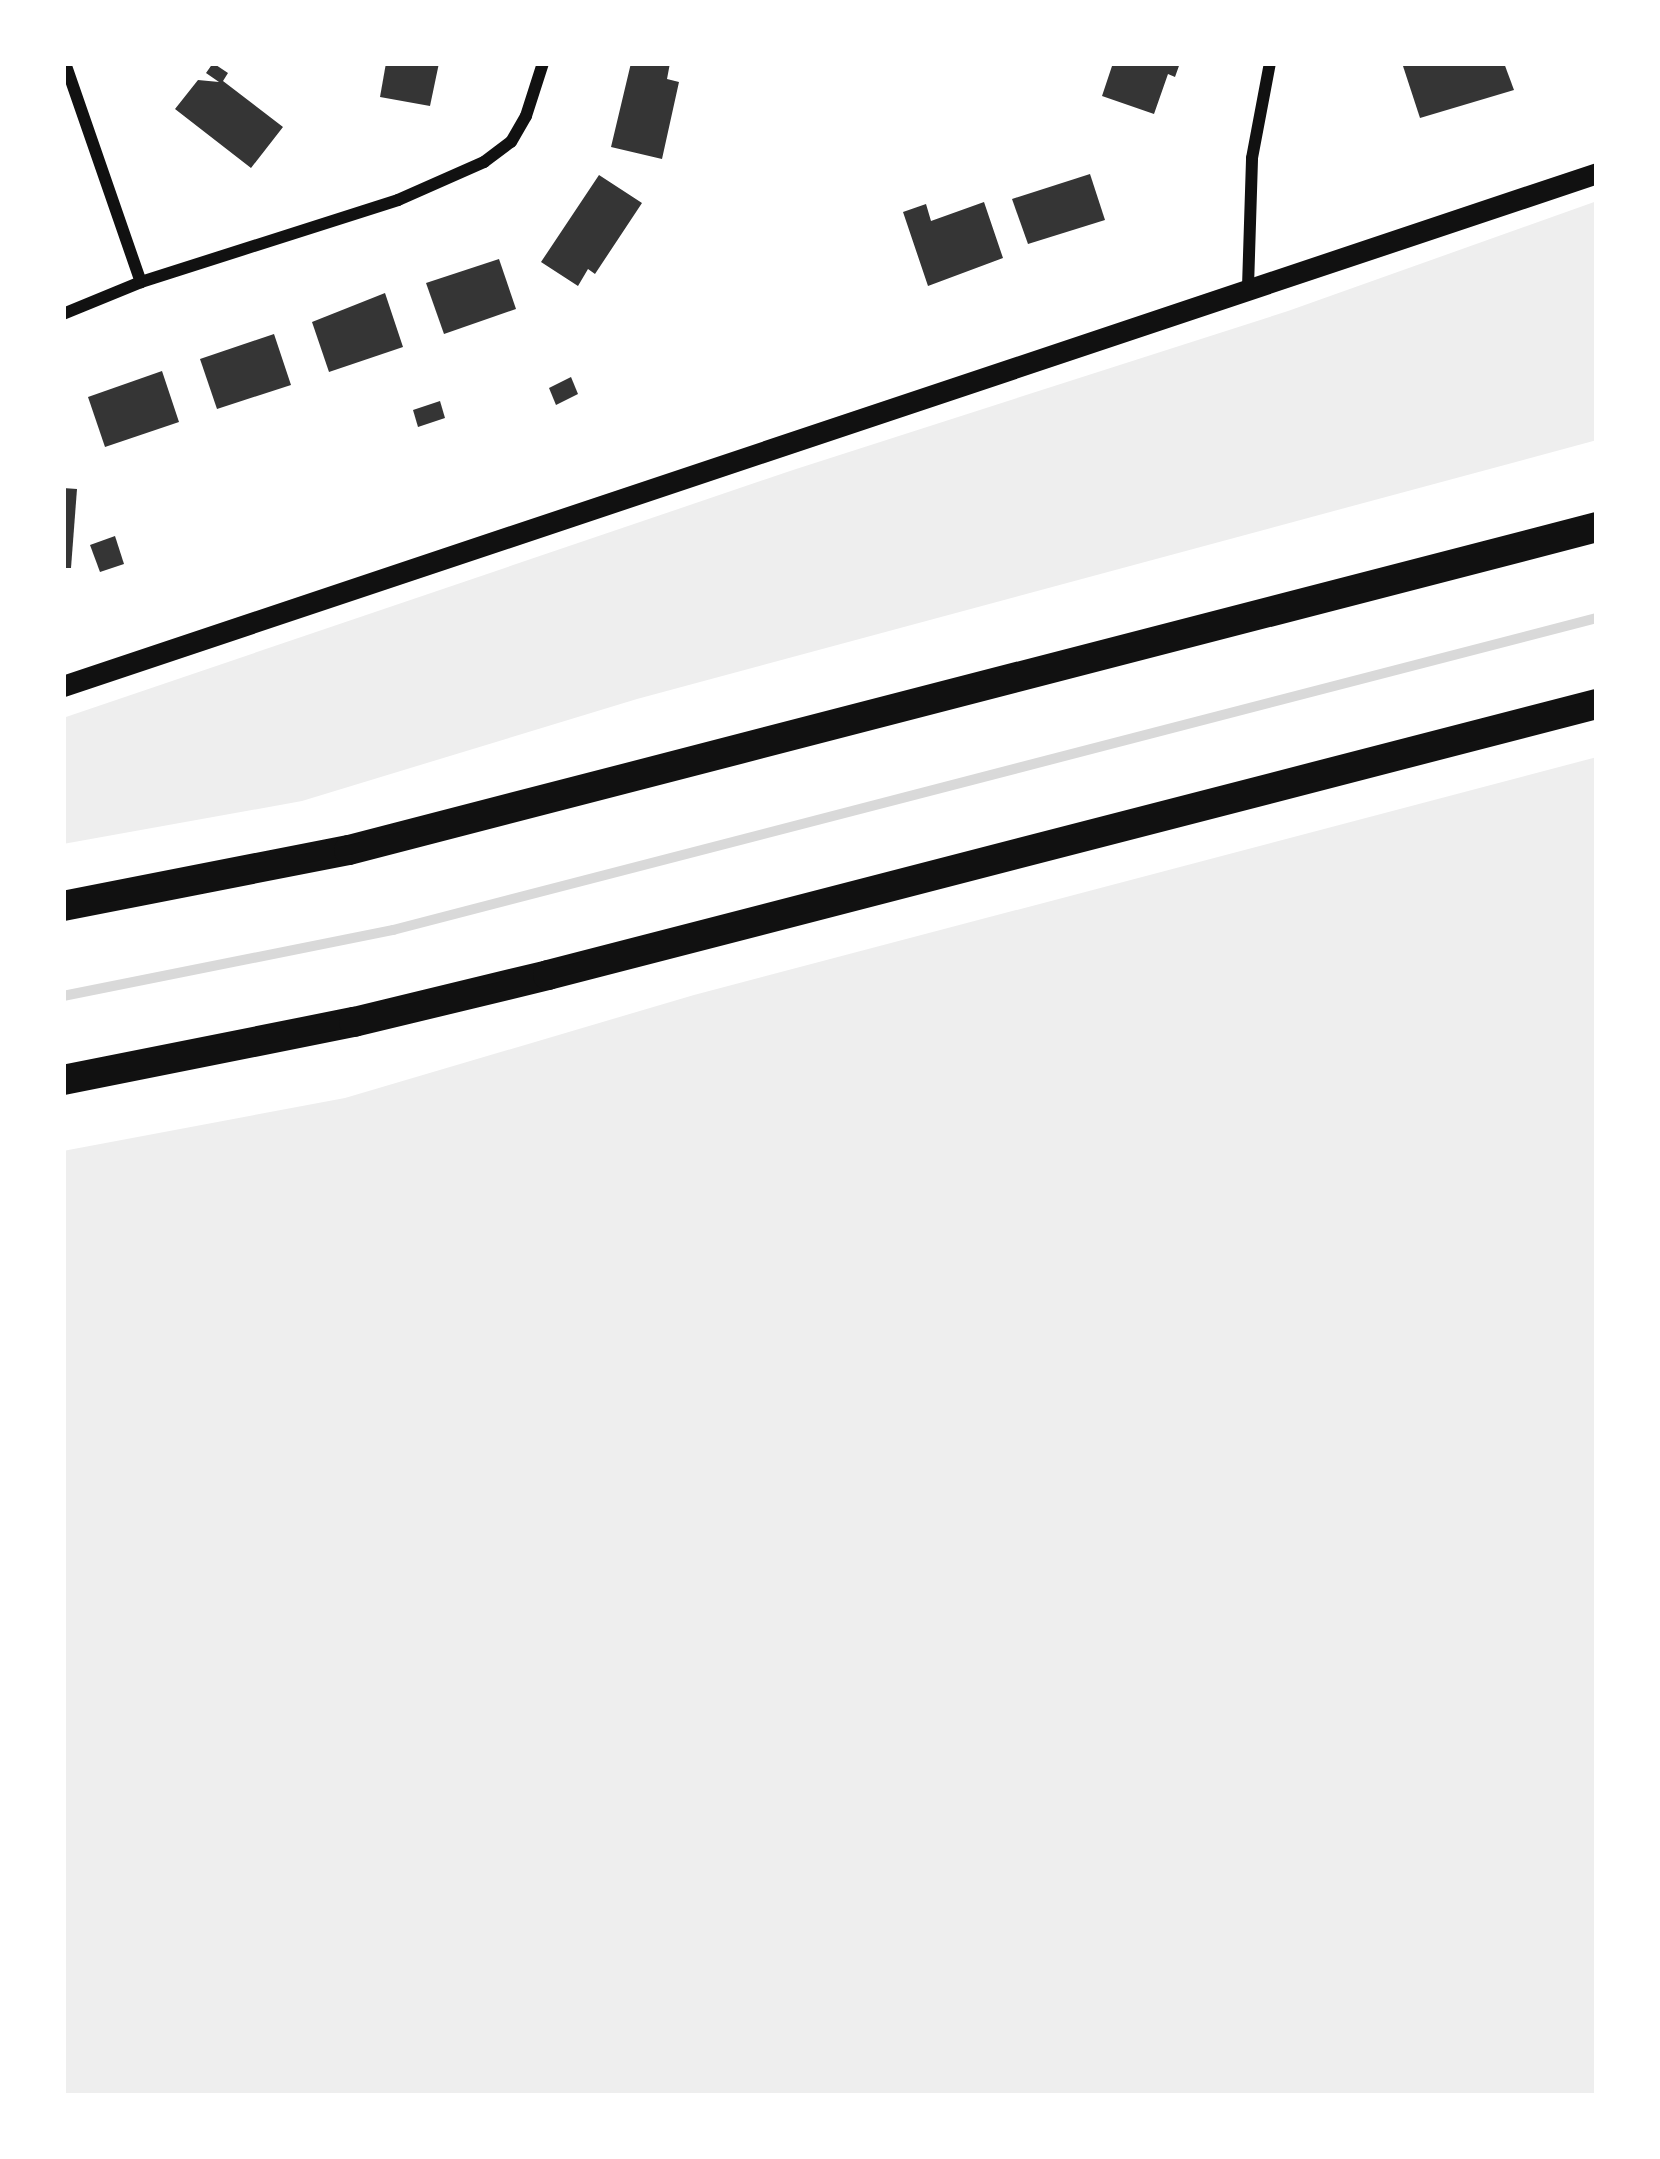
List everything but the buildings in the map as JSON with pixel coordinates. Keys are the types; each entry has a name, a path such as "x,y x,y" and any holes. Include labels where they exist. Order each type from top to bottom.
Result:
{"main road":[{"path":"63,906 180,887 394,839 1597,527"},
{"path":"63,1080 354,1022 548,975 1597,704"}],"street":[{"path":"65,63 141,282"},
{"path":"63,314 141,282 398,200 484,162 511,142 526,116 543,63"},
{"path":"1248,287 1252,158 1270,63"},
{"path":"63,686 1597,173"}],"shaded area":[{"path":"1597,201 1597,440 637,699 302,801 63,844 63,718 793,470 1288,311"},
{"path":"1597,757 1597,2096 63,2096 63,1151 345,1098 694,995"}],"waterway":[{"path":"63,996 393,930 1597,618"}]}
